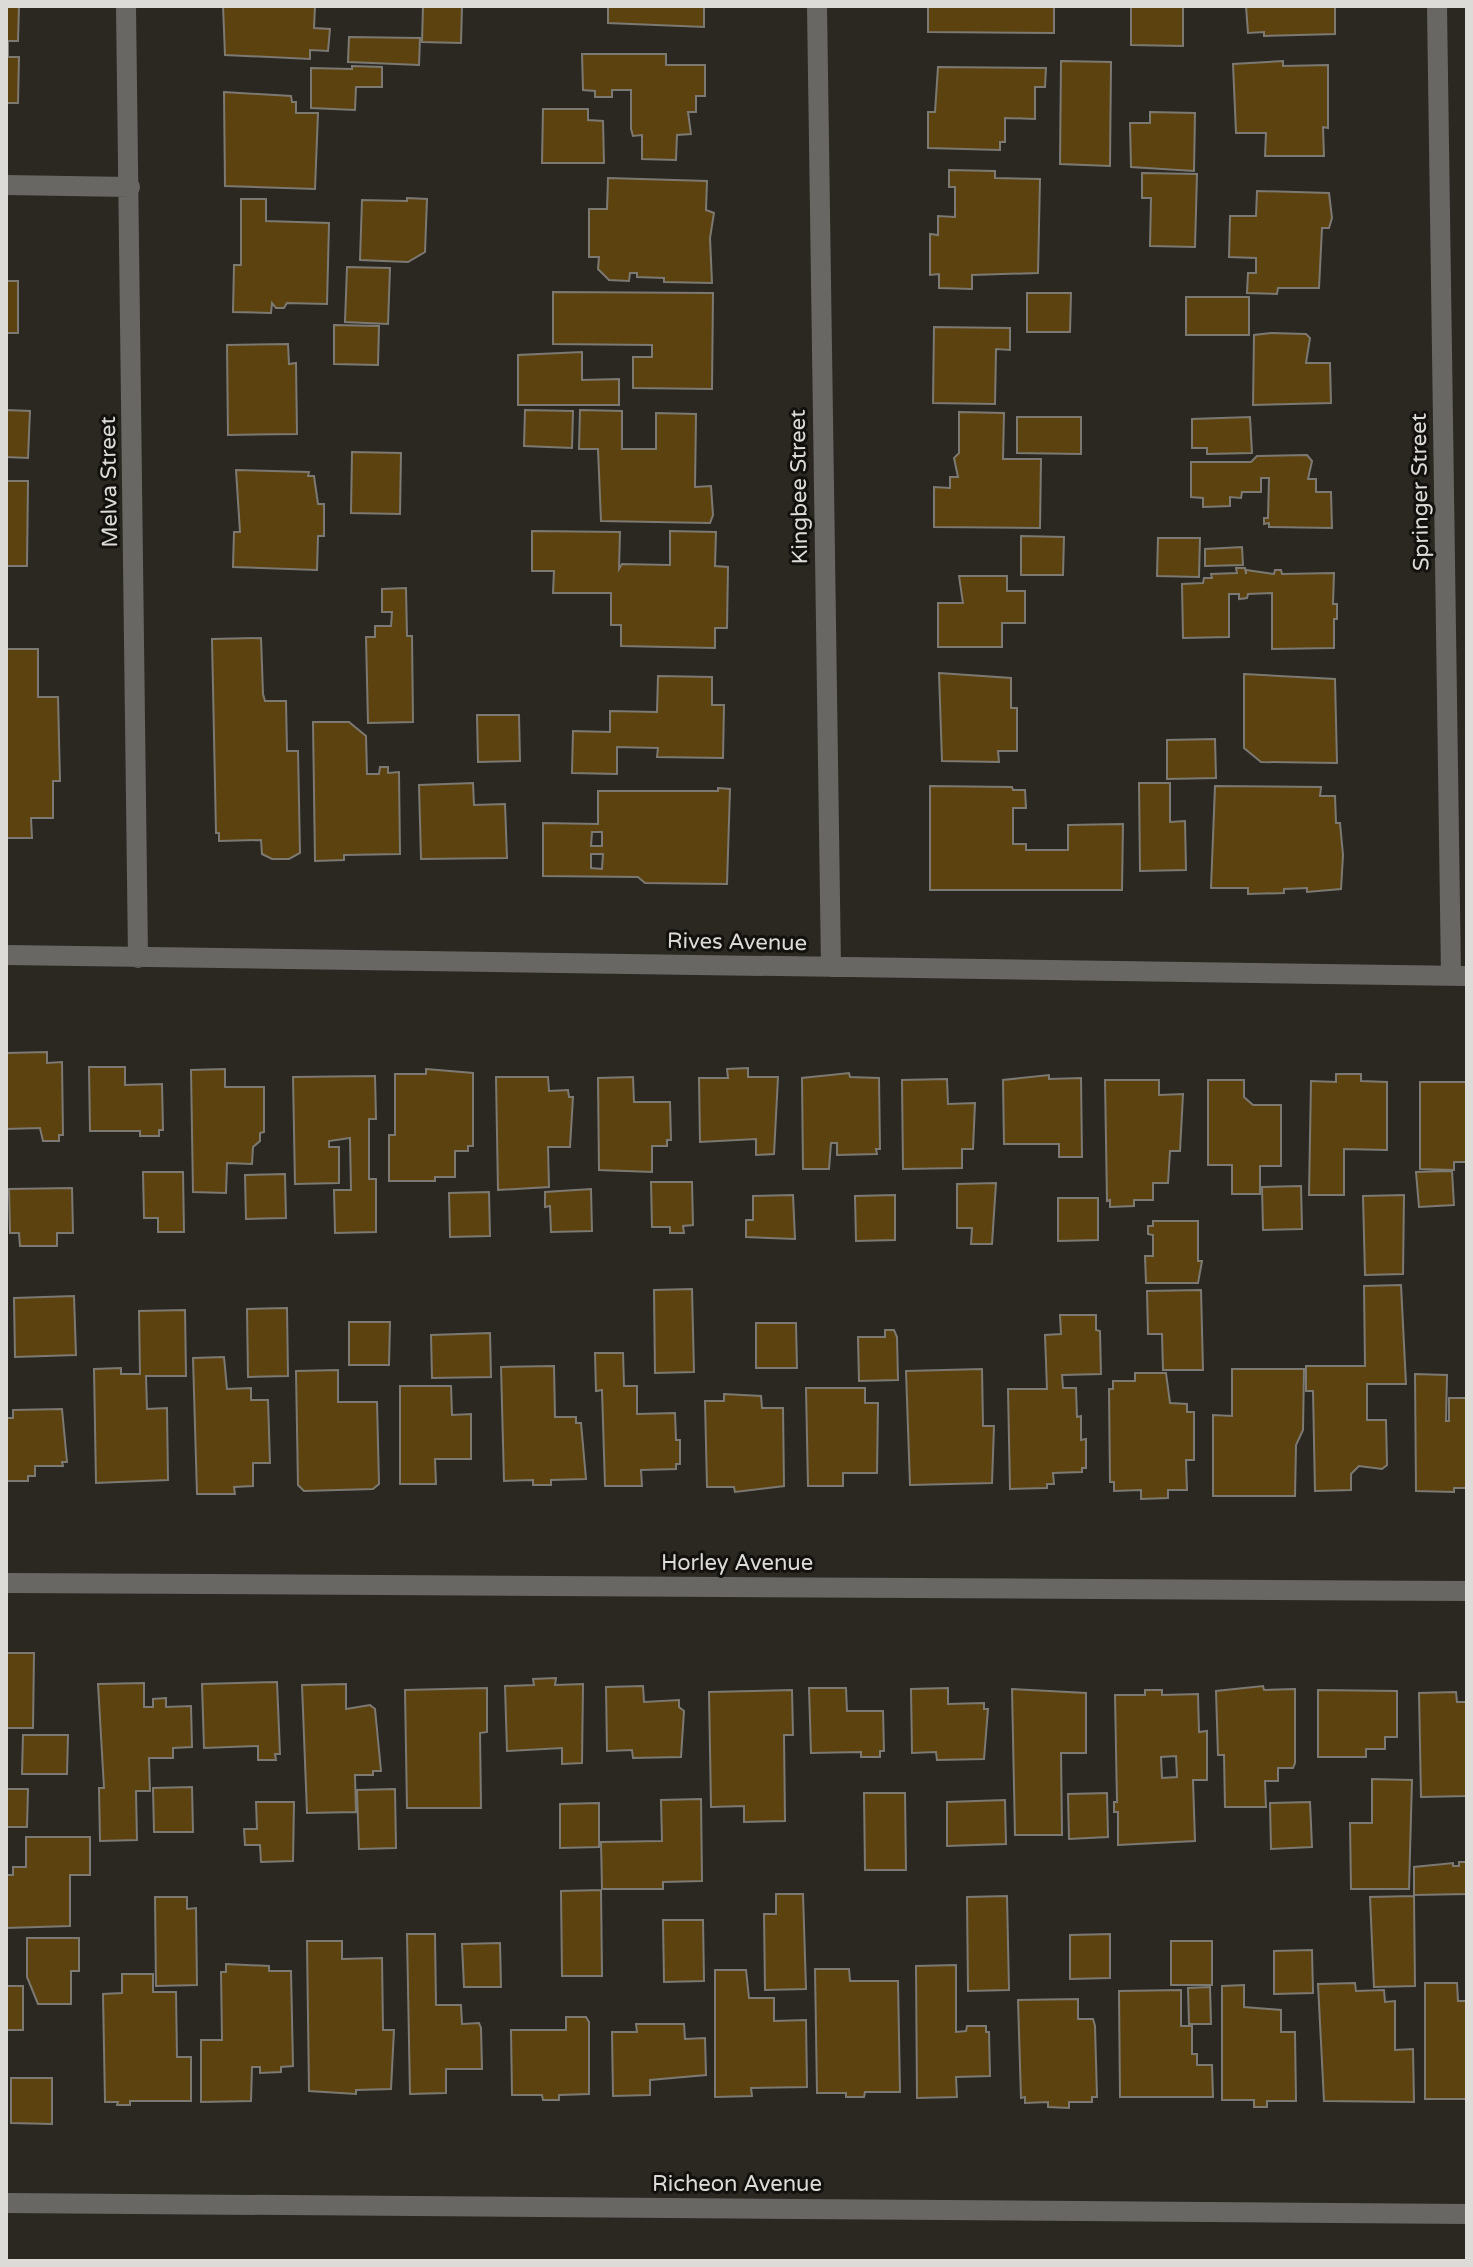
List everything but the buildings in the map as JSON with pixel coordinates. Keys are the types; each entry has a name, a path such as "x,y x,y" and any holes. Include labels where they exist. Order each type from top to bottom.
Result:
{"street":[{"name":"Melva Street","path":"126,6 138,958"},
{"name":"Kingbee Street","path":"817,6 831,967"},
{"name":"Springer Street","path":"1437,6 1459,976"},
{"path":"6,185 130,187"},
{"name":"Rives Avenue","path":"6,955 1459,976"},
{"name":"Horley Avenue","path":"6,1583 1467,1591"},
{"name":"Richeon Avenue","path":"6,2203 1467,2214"}]}
